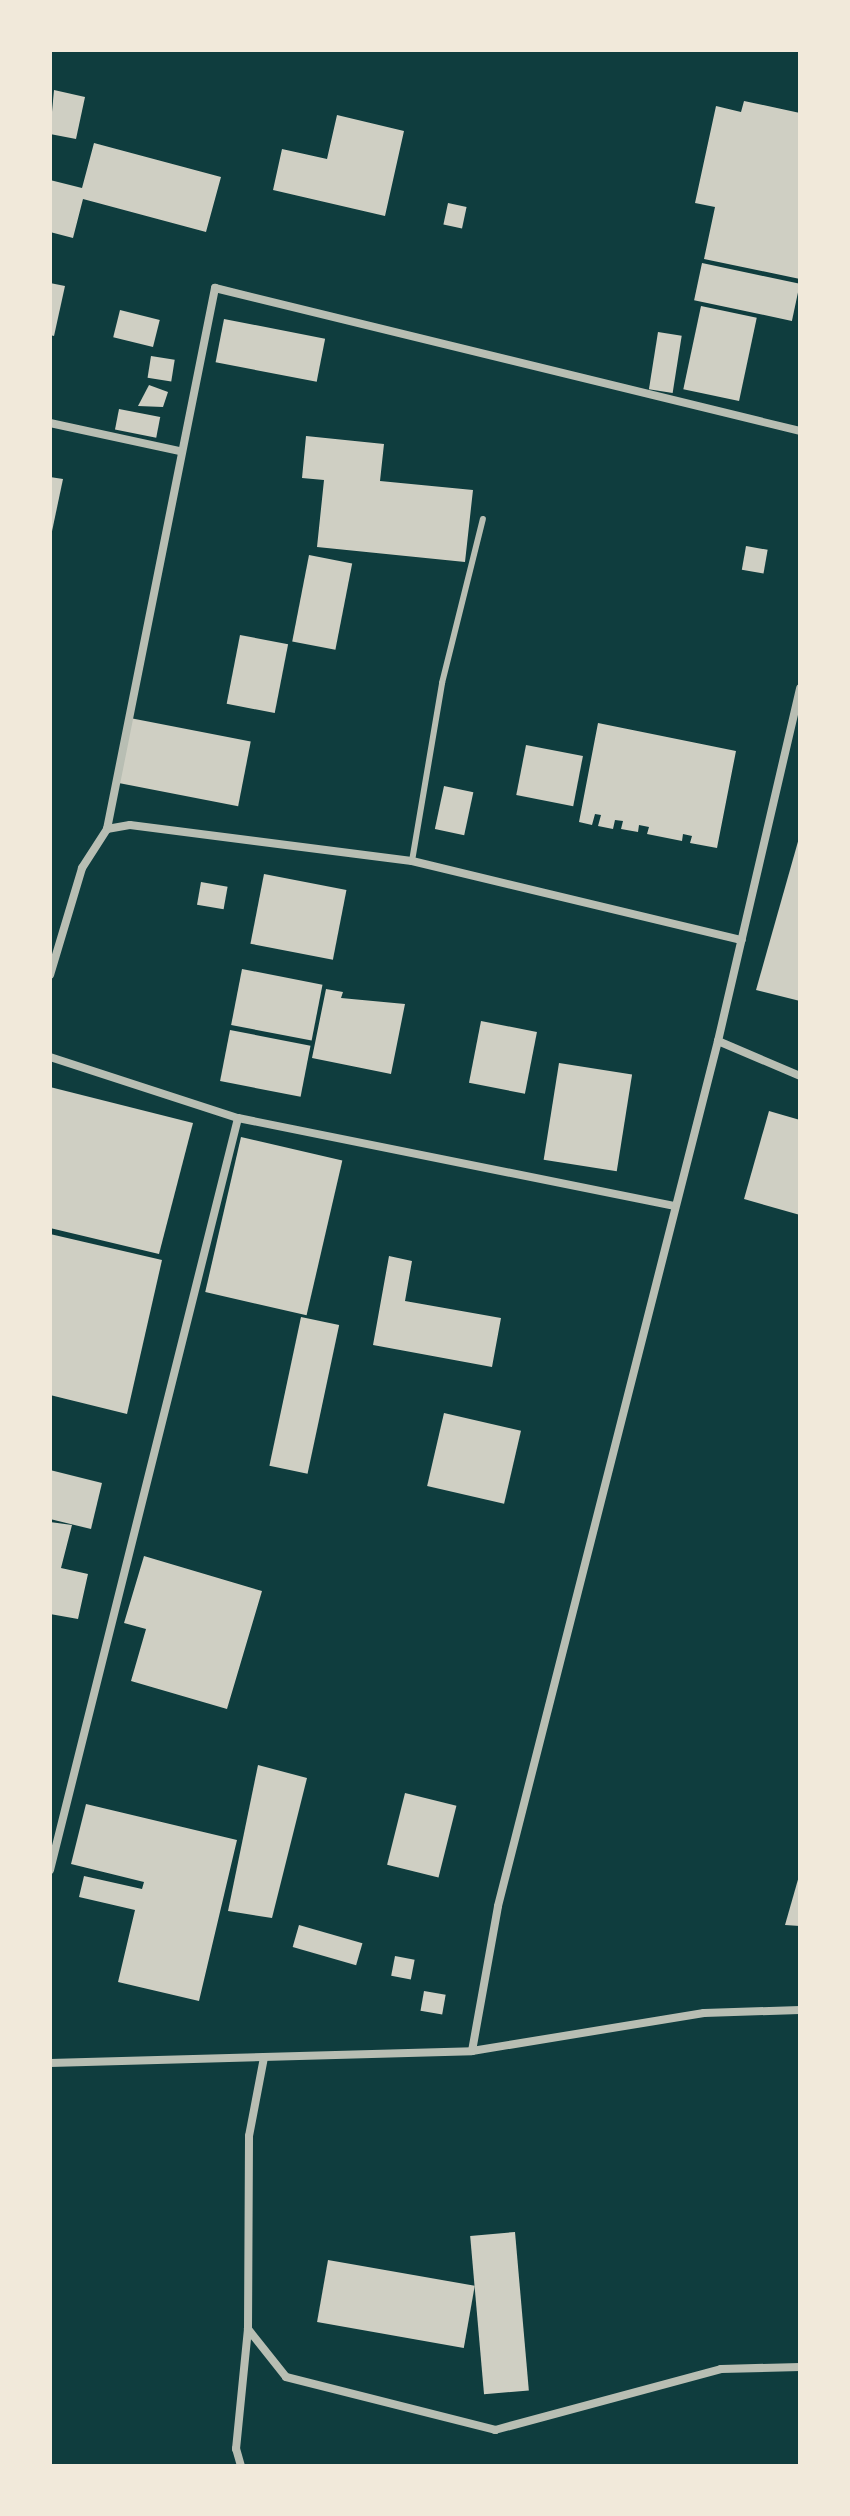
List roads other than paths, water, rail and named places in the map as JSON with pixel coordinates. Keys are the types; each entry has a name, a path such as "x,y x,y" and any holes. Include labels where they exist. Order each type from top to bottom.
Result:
{"street":[{"path":"50,975 82,868 107,829 180,451 215,288 800,431"},
{"path":"50,423 180,451"},
{"path":"472,2051 498,1906 718,1041 800,688"},
{"path":"107,829 130,825 412,861 742,940"},
{"path":"718,1041 800,1076"},
{"path":"50,1057 238,1118 675,1206"},
{"path":"50,1870 238,1118"},
{"path":"50,2063 472,2051 704,2013 800,2010"},
{"path":"241,2466 236,2449 238,2401 248,2329 249,2136 264,2057"},
{"path":"248,2329 286,2377 495,2430 721,2369 800,2367"}],"lane":[{"path":"412,861 442,683 483,519"}]}
